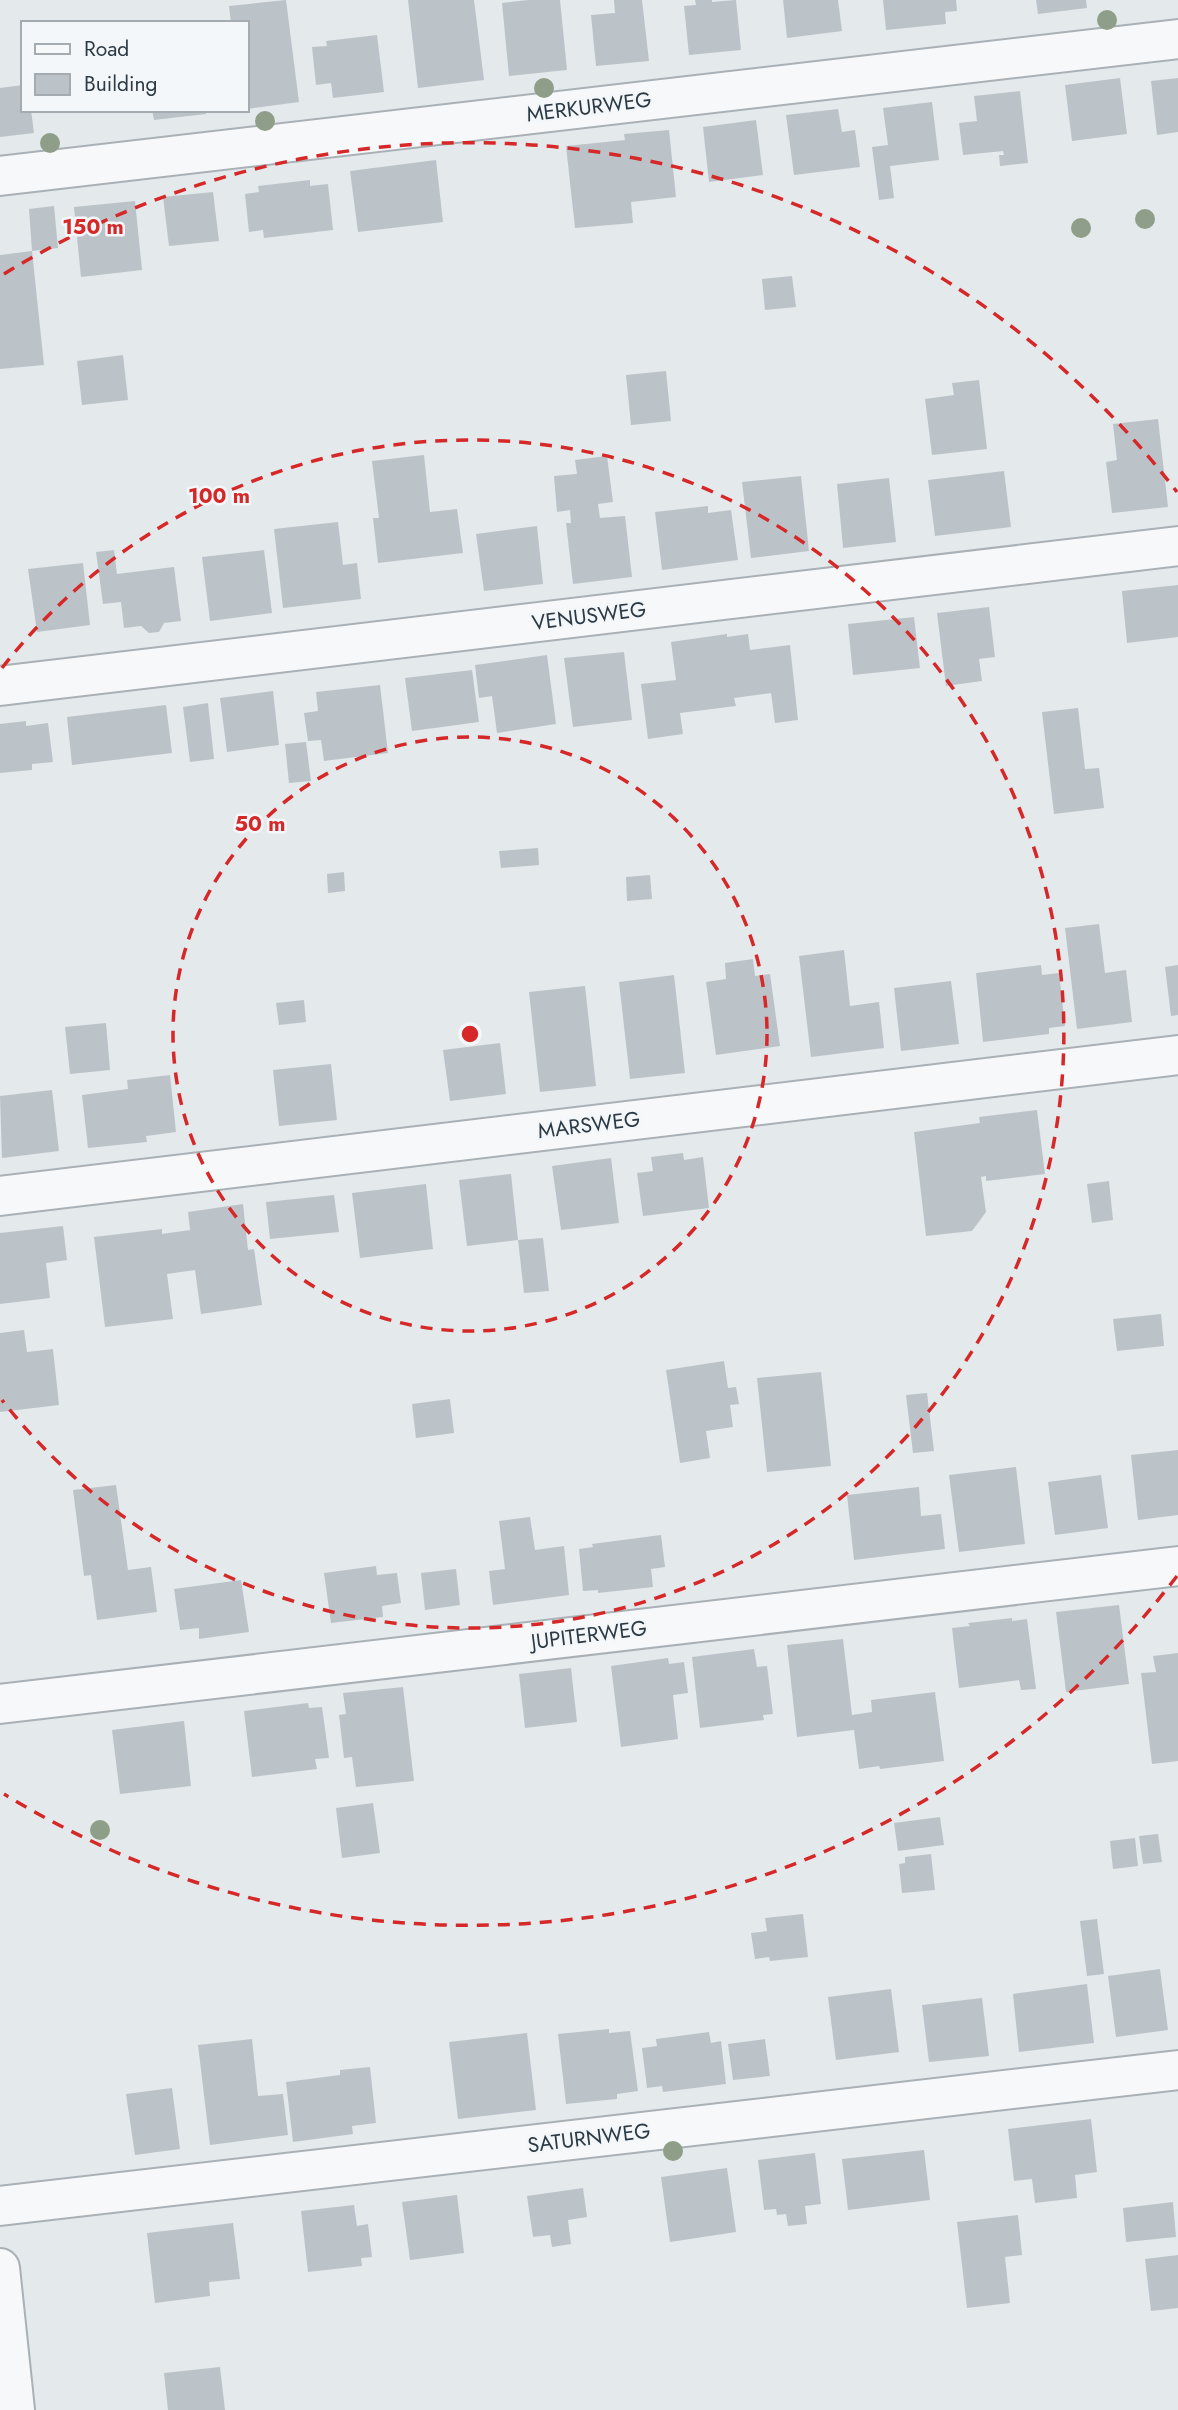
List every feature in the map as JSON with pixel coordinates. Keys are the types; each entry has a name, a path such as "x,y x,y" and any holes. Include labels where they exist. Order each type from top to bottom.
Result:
{"street":[{"name":"MERKURWEG","path":"0,176 1178,38"},
{"name":"VENUSWEG","path":"0,686 1178,546"},
{"name":"MARSWEG","path":"0,1196 1178,1055"},
{"name":"JUPITERWEG","path":"0,1704 1178,1566"},
{"name":"SATURNWEG","path":"0,2206 1178,2070"},
{"path":"0,2268 15,2410"}],"building":[{"path":"286,0 299,102 248,109 248,21 231,21 229,6"},
{"path":"408,0 474,0 484,80 418,88"},
{"path":"560,0 567,70 509,76 502,3"},
{"path":"614,0 642,0 649,61 596,66 591,15 615,13"},
{"path":"695,0 736,0 741,50 689,55 684,6 696,5"},
{"path":"783,0 838,0 842,31 787,38"},
{"path":"883,0 956,0 957,11 945,12 946,24 886,30"},
{"path":"1036,0 1086,0 1087,8 1038,14"},
{"path":"377,35 384,92 333,98 331,83 316,85 312,47 327,46 326,41"},
{"path":"1120,78 1127,134 1072,141 1065,85"},
{"path":"1178,78 1178,132 1157,135 1151,81"},
{"path":"21,85 21,112 31,112 34,133 0,137 0,88"},
{"path":"1020,91 1028,163 1000,166 999,155 1004,155 1003,151 963,155 959,123 977,121 974,96"},
{"path":"932,102 939,160 890,166 894,198 879,200 872,147 888,145 883,108"},
{"path":"838,109 842,132 855,130 860,167 794,175 786,115"},
{"path":"152,112 206,112 206,114 154,120"},
{"path":"756,120 763,175 709,182 703,127"},
{"path":"669,130 676,197 631,202 633,223 575,228 566,146 625,140 624,134"},
{"path":"436,160 443,222 358,232 350,171"},
{"path":"310,180 310,186 328,184 333,230 264,238 263,230 249,232 245,194 259,192 258,186"},
{"path":"213,192 219,241 169,246 163,197"},
{"path":"135,201 142,270 81,277 74,207"},
{"path":"54,206 58,248 32,251 29,209"},
{"path":"32,251 44,365 0,369 0,255"},
{"path":"792,276 796,307 765,310 762,279"},
{"path":"123,355 128,400 82,405 77,361"},
{"path":"666,371 671,421 631,425 626,375"},
{"path":"979,380 987,449 932,455 925,399 954,395 952,383"},
{"path":"1158,419 1168,507 1112,513 1106,462 1117,460 1113,424"},
{"path":"424,455 430,512 457,509 463,553 378,563 373,518 379,518 372,461"},
{"path":"607,456 613,502 598,504 600,518 625,516 632,577 573,584 566,523 571,523 570,510 557,512 554,476 577,474 575,460"},
{"path":"1004,471 1011,527 935,536 928,480"},
{"path":"801,476 809,551 751,558 742,482"},
{"path":"889,478 896,542 843,548 837,484"},
{"path":"708,506 708,513 731,510 738,560 662,570 655,512"},
{"path":"338,522 343,565 357,563 361,599 283,608 274,529"},
{"path":"537,526 543,584 484,591 476,534"},
{"path":"114,550 117,574 174,567 181,621 164,623 159,632 149,633 141,626 124,628 121,602 103,604 96,552"},
{"path":"264,550 272,613 210,621 202,557"},
{"path":"83,563 90,625 37,632 28,569"},
{"path":"1178,585 1178,637 1127,643 1122,591"},
{"path":"989,607 995,657 979,659 982,681 946,686 937,613"},
{"path":"914,617 920,668 853,675 848,624"},
{"path":"727,634 727,637 748,634 750,650 790,645 798,720 775,723 771,693 734,698 736,706 680,713 683,734 648,739 641,684 676,680 671,642"},
{"path":"624,652 632,720 573,727 564,658"},
{"path":"547,655 556,724 497,733 492,696 479,698 475,665"},
{"path":"472,670 479,722 412,731 405,678"},
{"path":"380,685 388,753 324,761 321,740 308,741 304,713 318,711 316,692"},
{"path":"273,691 279,745 227,752 220,698"},
{"path":"208,703 214,759 190,762 183,707"},
{"path":"166,705 172,753 72,765 67,717"},
{"path":"1078,708 1085,769 1099,768 1104,808 1054,814 1042,712"},
{"path":"26,721 26,726 48,723 53,762 32,764 32,770 0,773 0,724"},
{"path":"306,742 311,781 289,783 285,744"},
{"path":"538,848 539,865 501,868 499,851"},
{"path":"344,872 345,891 328,893 327,874"},
{"path":"650,875 652,899 627,901 626,877"},
{"path":"1099,924 1105,973 1126,970 1132,1022 1077,1029 1065,928"},
{"path":"844,950 850,1006 879,1002 884,1048 811,1057 799,956"},
{"path":"753,959 755,976 770,974 780,1046 716,1055 706,982 726,979 725,963"},
{"path":"1041,965 1042,975 1059,973 1065,1026 1049,1028 1049,1034 983,1042 976,973"},
{"path":"1178,965 1178,1015 1171,1016 1165,967"},
{"path":"674,975 685,1073 630,1079 619,982"},
{"path":"951,981 959,1044 901,1051 894,988"},
{"path":"585,986 596,1086 540,1092 529,992"},
{"path":"304,1000 306,1022 279,1025 276,1003"},
{"path":"106,1023 110,1070 70,1074 65,1027"},
{"path":"500,1043 506,1094 450,1101 443,1050"},
{"path":"331,1064 337,1120 279,1126 273,1070"},
{"path":"170,1075 176,1132 146,1136 147,1142 88,1148 82,1095 128,1089 127,1080"},
{"path":"52,1090 59,1151 2,1158 0,1096"},
{"path":"1037,1110 1045,1174 986,1181 986,1176 981,1177 986,1212 972,1231 926,1236 914,1132 980,1123 979,1117"},
{"path":"683,1153 684,1160 703,1157 709,1208 643,1216 637,1173 653,1171 651,1157"},
{"path":"611,1158 619,1223 561,1230 552,1166"},
{"path":"511,1174 518,1240 467,1246 459,1180"},
{"path":"1109,1181 1113,1220 1092,1223 1087,1184"},
{"path":"426,1184 433,1249 360,1258 352,1193"},
{"path":"334,1195 339,1232 270,1239 266,1202"},
{"path":"243,1204 248,1250 254,1249 262,1305 201,1314 195,1270 167,1274 173,1319 105,1327 94,1237 162,1229 162,1234 190,1230 188,1212"},
{"path":"63,1226 67,1260 46,1263 50,1298 0,1304 0,1233"},
{"path":"543,1238 549,1291 524,1293 518,1240"},
{"path":"1161,1314 1164,1346 1117,1351 1113,1319"},
{"path":"24,1330 27,1352 53,1349 59,1405 0,1412 0,1333"},
{"path":"724,1361 728,1388 736,1387 739,1404 730,1405 733,1427 706,1431 710,1458 680,1463 666,1370"},
{"path":"821,1372 831,1466 767,1472 757,1378"},
{"path":"927,1393 934,1451 913,1453 906,1395"},
{"path":"450,1399 454,1433 416,1438 412,1404"},
{"path":"1178,1450 1178,1515 1138,1520 1131,1455"},
{"path":"1016,1467 1025,1544 959,1552 949,1475"},
{"path":"1101,1475 1108,1528 1055,1535 1048,1482"},
{"path":"116,1485 128,1570 151,1567 157,1612 97,1620 91,1575 84,1576 73,1490"},
{"path":"919,1487 921,1516 941,1514 945,1549 854,1560 847,1495"},
{"path":"530,1517 535,1550 564,1546 569,1595 493,1605 489,1571 505,1569 499,1521"},
{"path":"661,1535 665,1567 651,1569 653,1587 598,1593 598,1590 583,1591 579,1549 593,1547 592,1544"},
{"path":"376,1566 377,1575 397,1573 401,1603 382,1606 383,1617 331,1623 324,1573"},
{"path":"456,1569 460,1605 425,1610 421,1573"},
{"path":"241,1580 249,1632 199,1639 199,1628 180,1630 174,1589"},
{"path":"1119,1605 1129,1684 1066,1692 1056,1612"},
{"path":"1012,1618 1012,1621 1027,1619 1036,1689 1021,1690 1019,1680 959,1688 952,1628 970,1626 968,1623"},
{"path":"843,1639 852,1715 872,1712 871,1700 935,1692 944,1761 859,1769 854,1730 797,1737 787,1645"},
{"path":"754,1649 757,1667 767,1666 773,1714 763,1715 764,1720 700,1728 692,1657"},
{"path":"1178,1653 1178,1761 1152,1764 1141,1673 1156,1672 1153,1656"},
{"path":"668,1658 669,1664 684,1662 688,1693 673,1695 678,1739 621,1747 611,1666"},
{"path":"571,1668 577,1722 525,1728 519,1674"},
{"path":"403,1687 414,1781 356,1787 352,1757 344,1758 339,1715 346,1714 343,1693"},
{"path":"308,1703 309,1708 322,1707 329,1758 315,1759 317,1769 252,1777 244,1711"},
{"path":"184,1721 191,1786 120,1794 112,1730"},
{"path":"373,1803 380,1853 342,1858 336,1808"},
{"path":"940,1817 944,1845 898,1851 894,1823"},
{"path":"1158,1834 1162,1862 1143,1864 1139,1836"},
{"path":"1135,1838 1138,1866 1113,1869 1110,1841"},
{"path":"931,1854 935,1890 902,1893 899,1864 905,1863 905,1857"},
{"path":"803,1914 808,1957 770,1961 769,1957 755,1959 751,1933 767,1931 765,1918"},
{"path":"1097,1919 1104,1974 1087,1976 1080,1921"},
{"path":"1160,1969 1168,2030 1116,2037 1108,1976"},
{"path":"1087,1984 1094,2043 1019,2052 1013,1994"},
{"path":"891,1989 899,2052 836,2060 828,1997"},
{"path":"982,1998 989,2056 929,2062 922,2005"},
{"path":"609,2029 609,2033 630,2031 638,2091 617,2094 617,2099 566,2104 558,2034"},
{"path":"709,2032 711,2043 721,2041 726,2084 663,2092 662,2086 647,2088 642,2048 657,2046 656,2039"},
{"path":"527,2033 536,2110 458,2119 449,2042"},
{"path":"252,2039 258,2096 283,2094 288,2135 210,2145 198,2045"},
{"path":"765,2039 770,2076 733,2080 728,2044"},
{"path":"370,2067 376,2123 352,2126 353,2134 293,2142 286,2082 340,2075 340,2070"},
{"path":"172,2088 180,2149 135,2155 126,2094"},
{"path":"1091,2119 1097,2172 1075,2175 1077,2198 1035,2203 1032,2179 1014,2181 1008,2129"},
{"path":"924,2150 930,2200 848,2210 842,2159"},
{"path":"815,2153 821,2204 805,2206 807,2224 788,2226 786,2214 777,2215 776,2209 764,2210 758,2160"},
{"path":"727,2168 736,2232 670,2242 661,2177"},
{"path":"583,2188 587,2217 568,2220 571,2244 552,2247 550,2235 533,2237 527,2196"},
{"path":"457,2195 464,2253 410,2260 402,2202"},
{"path":"1173,2202 1176,2237 1126,2242 1123,2208"},
{"path":"354,2205 357,2226 368,2224 372,2257 361,2258 362,2266 308,2272 301,2211"},
{"path":"1018,2215 1022,2255 1005,2257 1010,2303 967,2308 957,2222"},
{"path":"233,2223 240,2279 209,2282 210,2296 155,2303 147,2233"},
{"path":"1178,2255 1178,2308 1151,2311 1145,2259"},
{"path":"220,2367 225,2410 168,2410 164,2373"}]}
